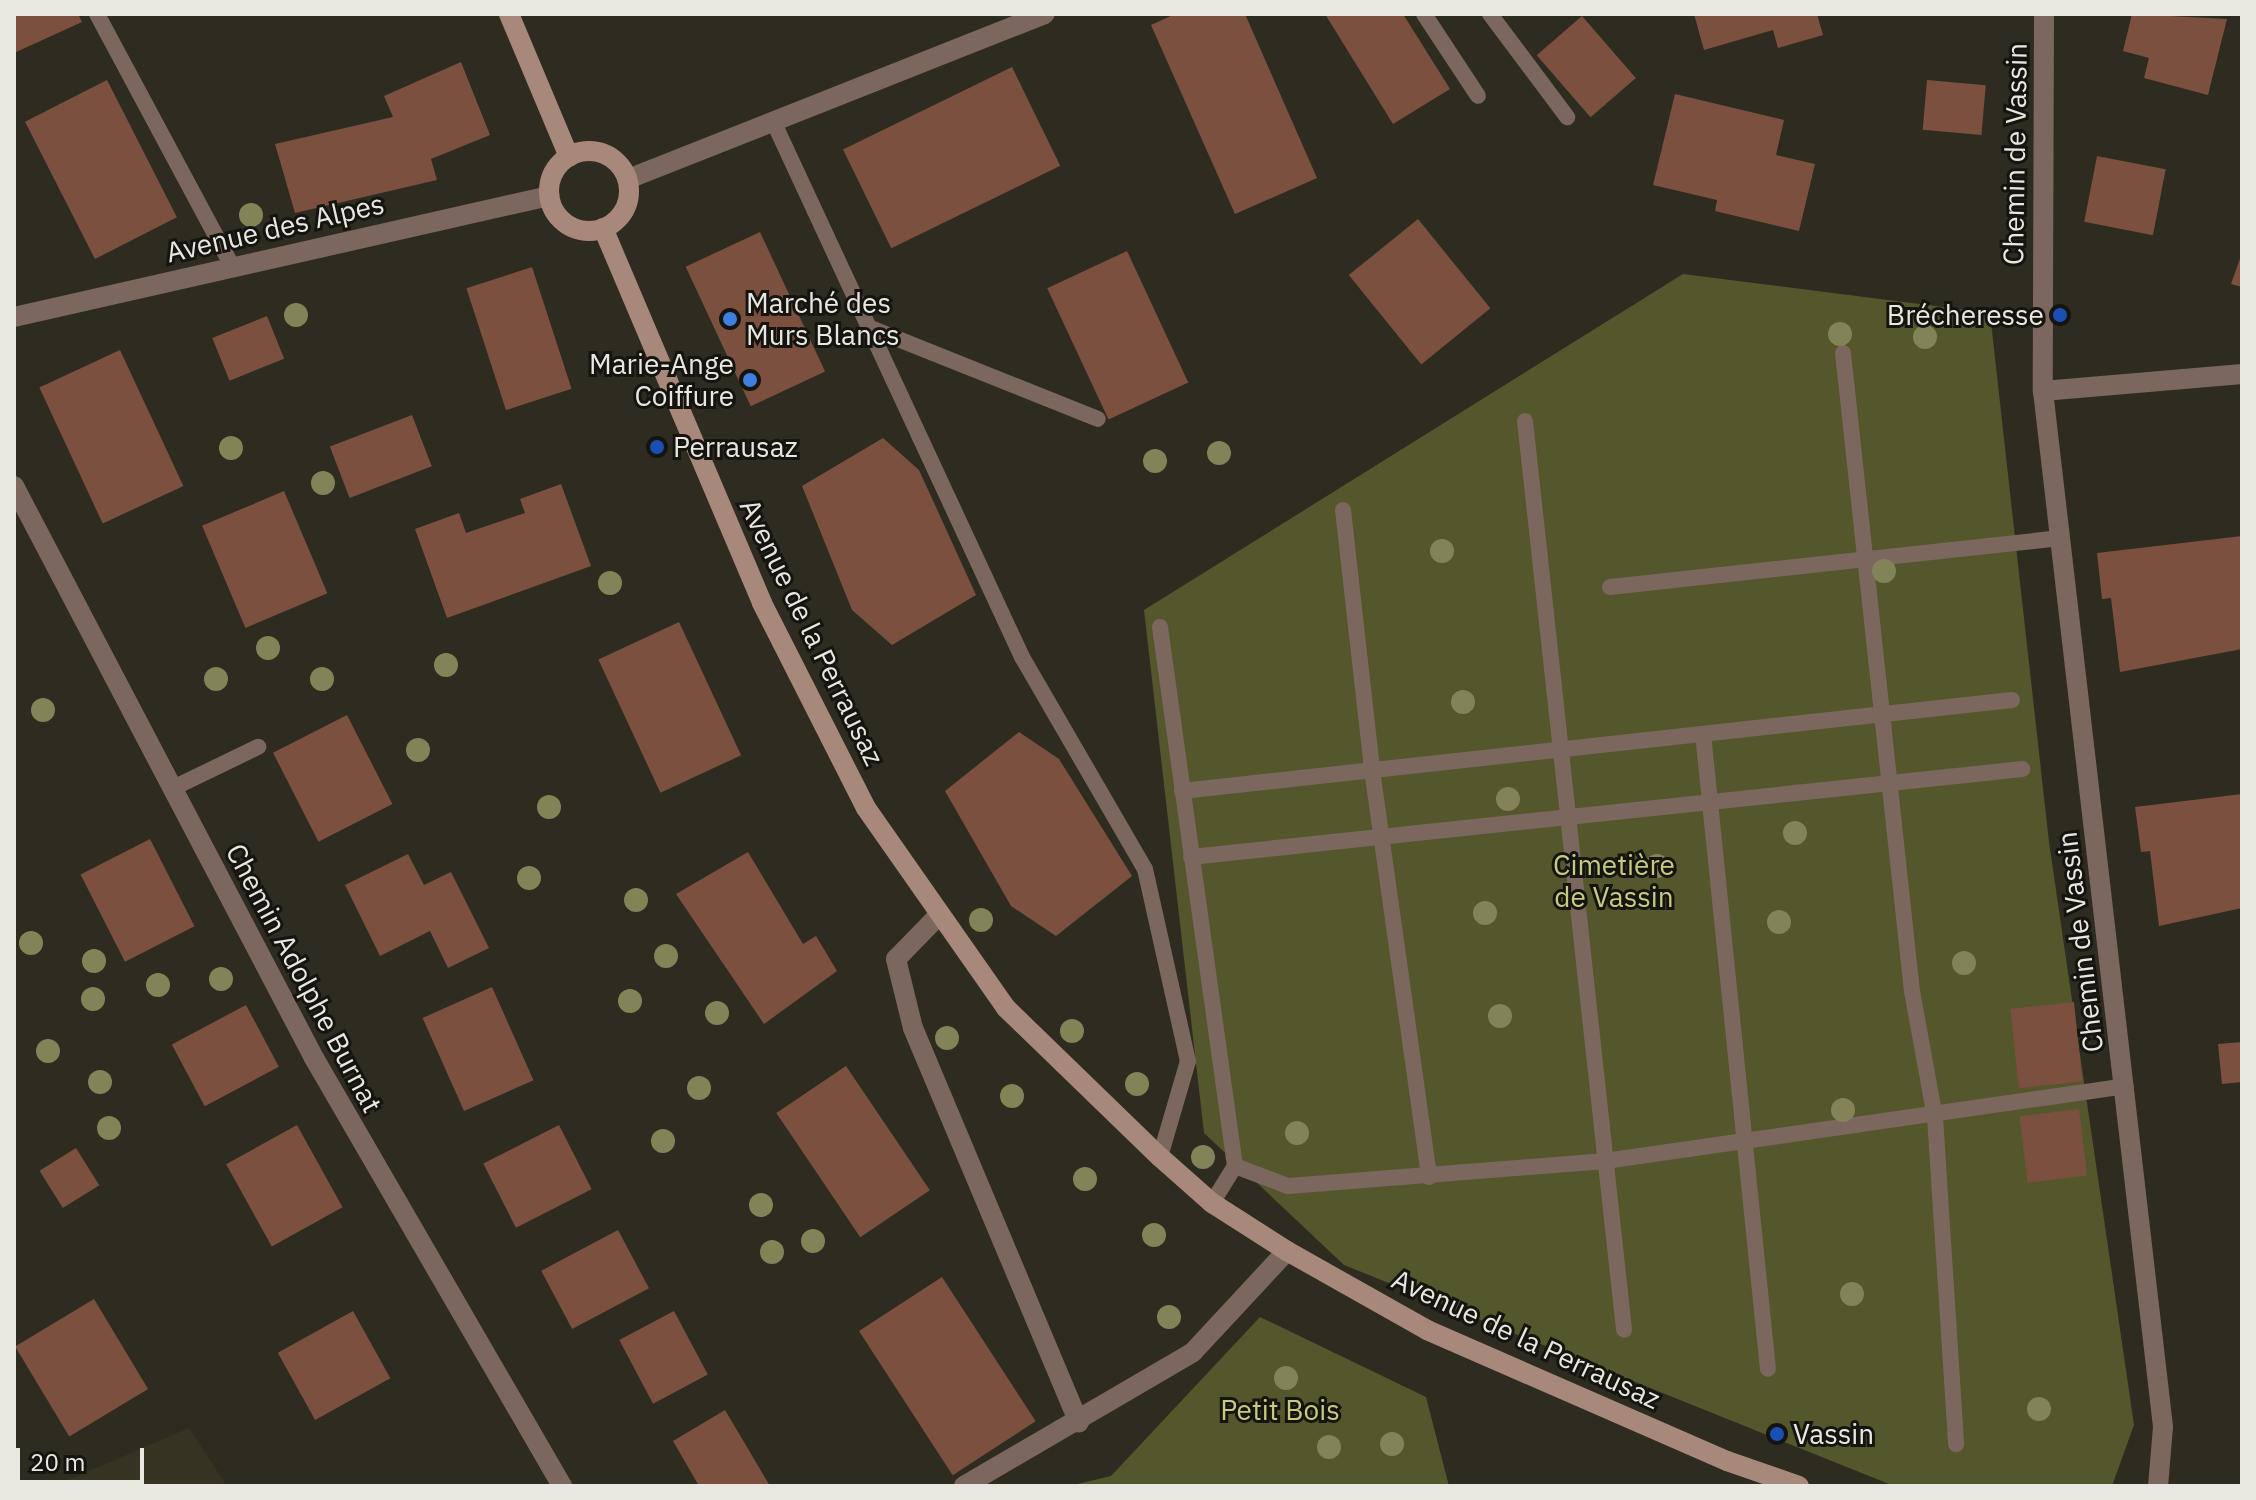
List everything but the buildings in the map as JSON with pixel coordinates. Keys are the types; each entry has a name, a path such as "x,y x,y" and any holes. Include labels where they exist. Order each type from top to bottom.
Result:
{"street":[{"path":"509,14 569,157"},
{"path":"628,179 1044,14"},
{"name":"Chemin de Vassin","path":"2044,14 2043,391 2126,1086 2163,1427 2158,1486"},
{"path":"597,152 610,157 628,179 622,214 603,228 589,231 563,221 549,196 550,180 569,157 597,152"},
{"name":"Avenue des Alpes","path":"14,317 231,264 549,196"},
{"name":"Avenue de la Perrausaz","path":"603,228 762,603 866,808 938,916 1006,1008 1104,1108 1212,1203 1287,1251 1427,1330 1727,1461 1799,1486"},
{"path":"2043,391 2242,374"},
{"name":"Chemin Adolphe Burnat","path":"14,486 322,1072 562,1486"},
{"path":"938,916 896,959 913,1028 1010,1242 1079,1423"},
{"path":"964,1486 1079,1423 1193,1352 1287,1251"}],"lane":[{"path":"97,14 231,264"},
{"path":"1424,14 1478,96"},
{"path":"1490,14 1567,117"},
{"path":"774,123 873,329 1022,657 1145,869 1188,1061 1160,1157"},
{"path":"873,329 1098,419"},
{"path":"1843,353 1912,991 1935,1117 1956,1444"},
{"path":"1525,421 1624,1330"},
{"path":"1343,510 1372,770 1429,1177"},
{"path":"1610,587 2060,538"},
{"path":"1160,627 1235,1166 1212,1203"},
{"path":"1182,791 2012,700"},
{"path":"1703,734 1708,802 1748,1143 1768,1369"},
{"path":"171,789 258,747"},
{"path":"1191,857 2022,769"},
{"path":"1235,1166 1288,1186 1429,1177 1605,1161 1748,1143 2126,1086"}],"shaded area":[{"path":"189,1428 227,1486 54,1486"}],"green space":[{"name":"Cimetière de Vassin","path":"1683,274 1990,313 2049,842 2134,1425 2112,1486 1894,1486 1344,1265 1204,1133 1144,610"},
{"name":"Petit Bois","path":"1260,1317 1426,1397 1449,1486 1069,1486 1111,1476"}],"place":[{"name":"Brécheresse","path":"2060,315"},
{"name":"Marché des Murs Blancs","path":"730,319"},
{"name":"Marie-Ange Coiffure","path":"750,380"},
{"name":"Perrausaz","path":"657,447"},
{"name":"Vassin","path":"1777,1434"}]}
